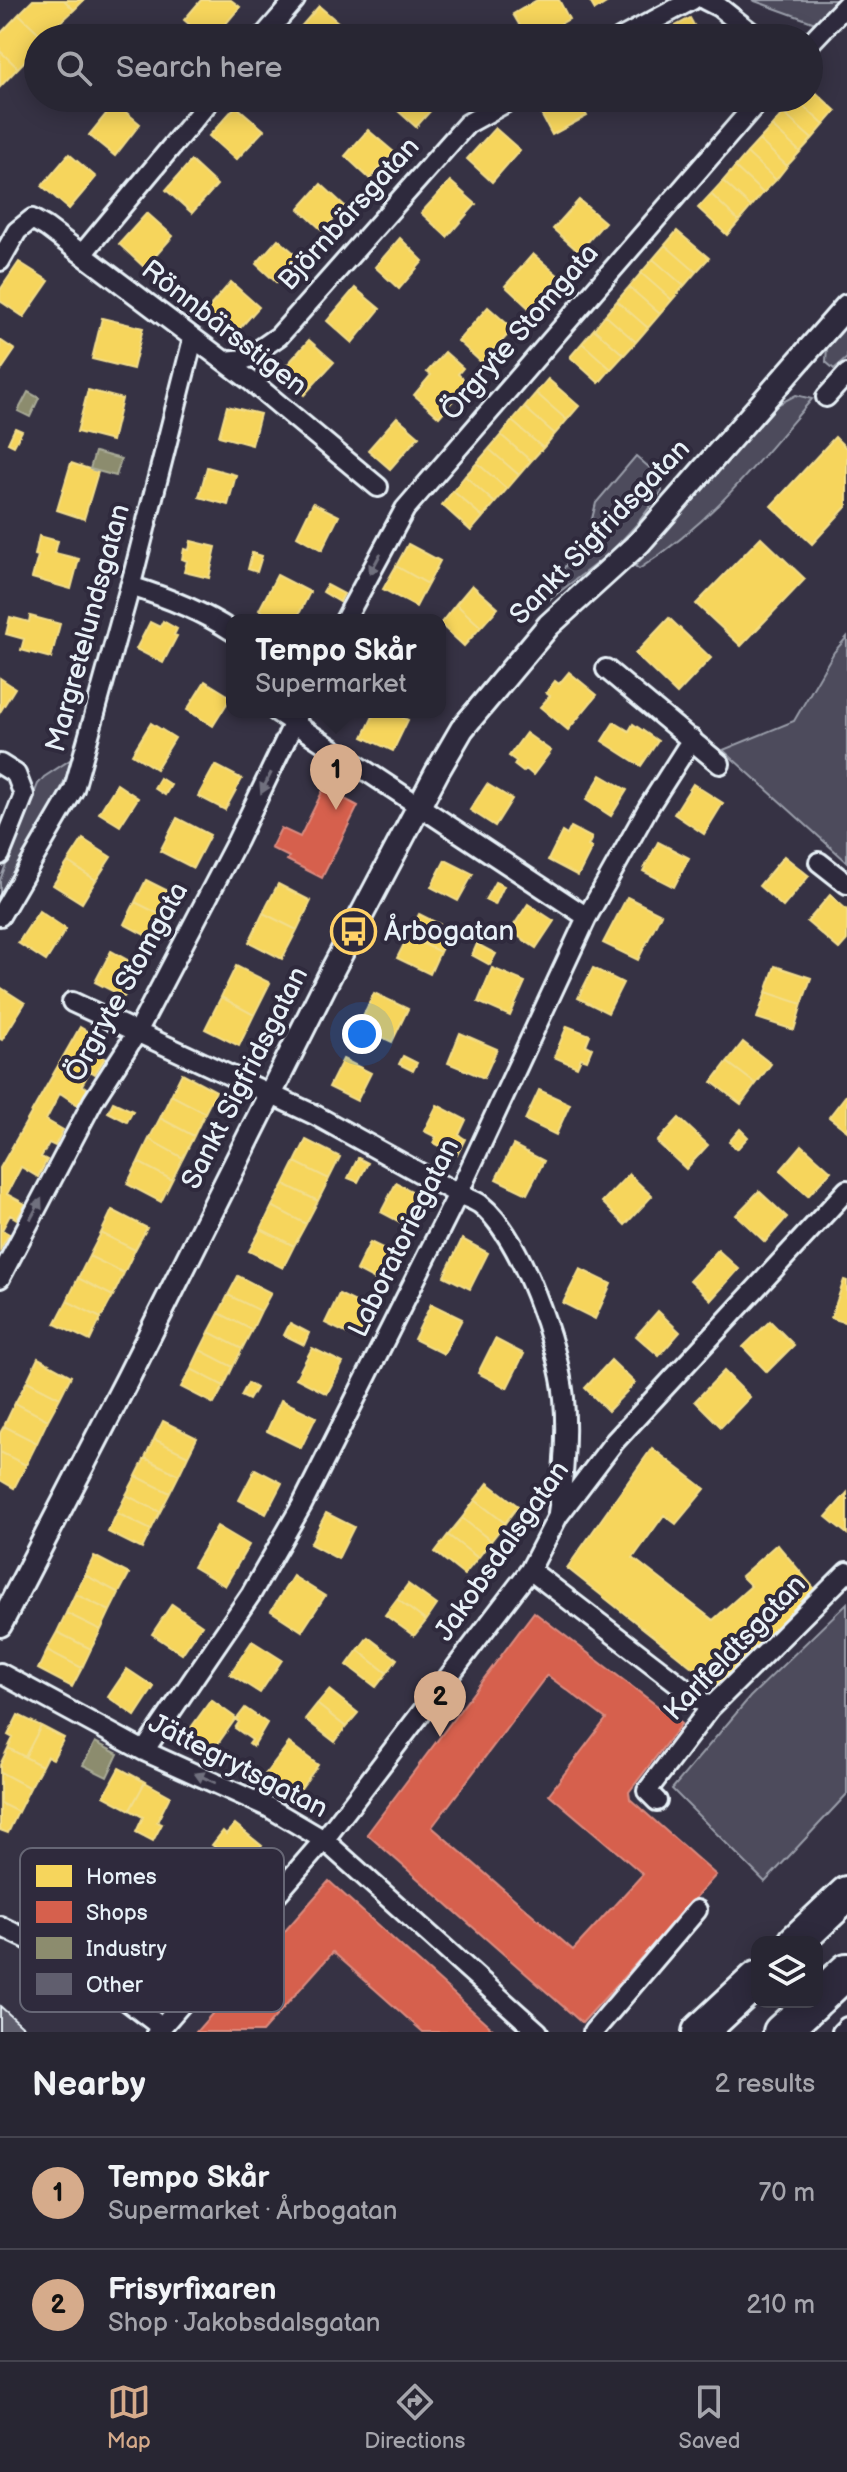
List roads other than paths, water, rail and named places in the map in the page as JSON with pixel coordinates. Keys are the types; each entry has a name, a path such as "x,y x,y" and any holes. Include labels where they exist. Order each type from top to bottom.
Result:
{"highway":[{"path":"802,1936 847,1894"},
{"path":"823,1993 847,1971"},
{"path":"700,2032 751,1985"},
{"path":"781,2032 806,2008"}],"street":[{"path":"274,24 295,0"},
{"path":"647,24 692,0"},
{"path":"705,0 740,24"},
{"path":"823,29 847,4"},
{"path":"83,253 200,112"},
{"name":"Björnbärsgatan","path":"225,361 246,359 279,336 467,124 489,112"},
{"name":"Örgryte Stomgata","path":"348,614 405,509 749,112"},
{"name":"Rönnbärsstigen","path":"0,261 17,231 32,219 83,253 225,361 378,487"},
{"name":"Sankt Sigfridsgatan","path":"0,1625 419,807 462,729 549,625 640,542 847,306"},
{"name":"Margretelundsgatan","path":"0,916 74,789 193,339"},
{"path":"826,397 847,374"},
{"path":"130,586 173,599 226,627"},
{"path":"606,669 720,764"},
{"path":"296,718 419,807 587,917"},
{"name":"Örgryte Stomgata","path":"0,1278 93,1101 136,1034 244,827 296,718"},
{"name":"Laboratoriegatan","path":"144,1751 251,1594 302,1505 458,1194 587,917 648,808 692,739"},
{"name":"Margretelundsgatan","path":"0,764 16,774 24,795 0,855"},
{"path":"819,862 847,884"},
{"path":"72,1002 315,1115 479,1203 497,1222 522,1265 554,1344 564,1397 564,1472 558,1516"},
{"name":"Jakobsdalsgatan","path":"284,1886 324,1840 530,1570 558,1516 615,1441 847,1190"},
{"path":"530,1570 710,1708"},
{"name":"Karlfeldtsgatan","path":"657,1801 647,1791 710,1708 847,1572"},
{"name":"Jättegrytsgatan","path":"0,1673 144,1751 268,1807 324,1840 538,2032"},
{"path":"593,2032 697,1910"},
{"path":"0,1926 20,1936"},
{"path":"138,2012 159,2030"},
{"name":"Jakobsdalsgatan","path":"159,2030 175,2012"},
{"path":"842,2032 847,2027"}],"place":[{"name":"Tempo Skår","path":"336,810"},
{"name":"Årbogatan","path":"353,931"},
{"name":"Frisyrfixaren","path":"440,1737"}]}
